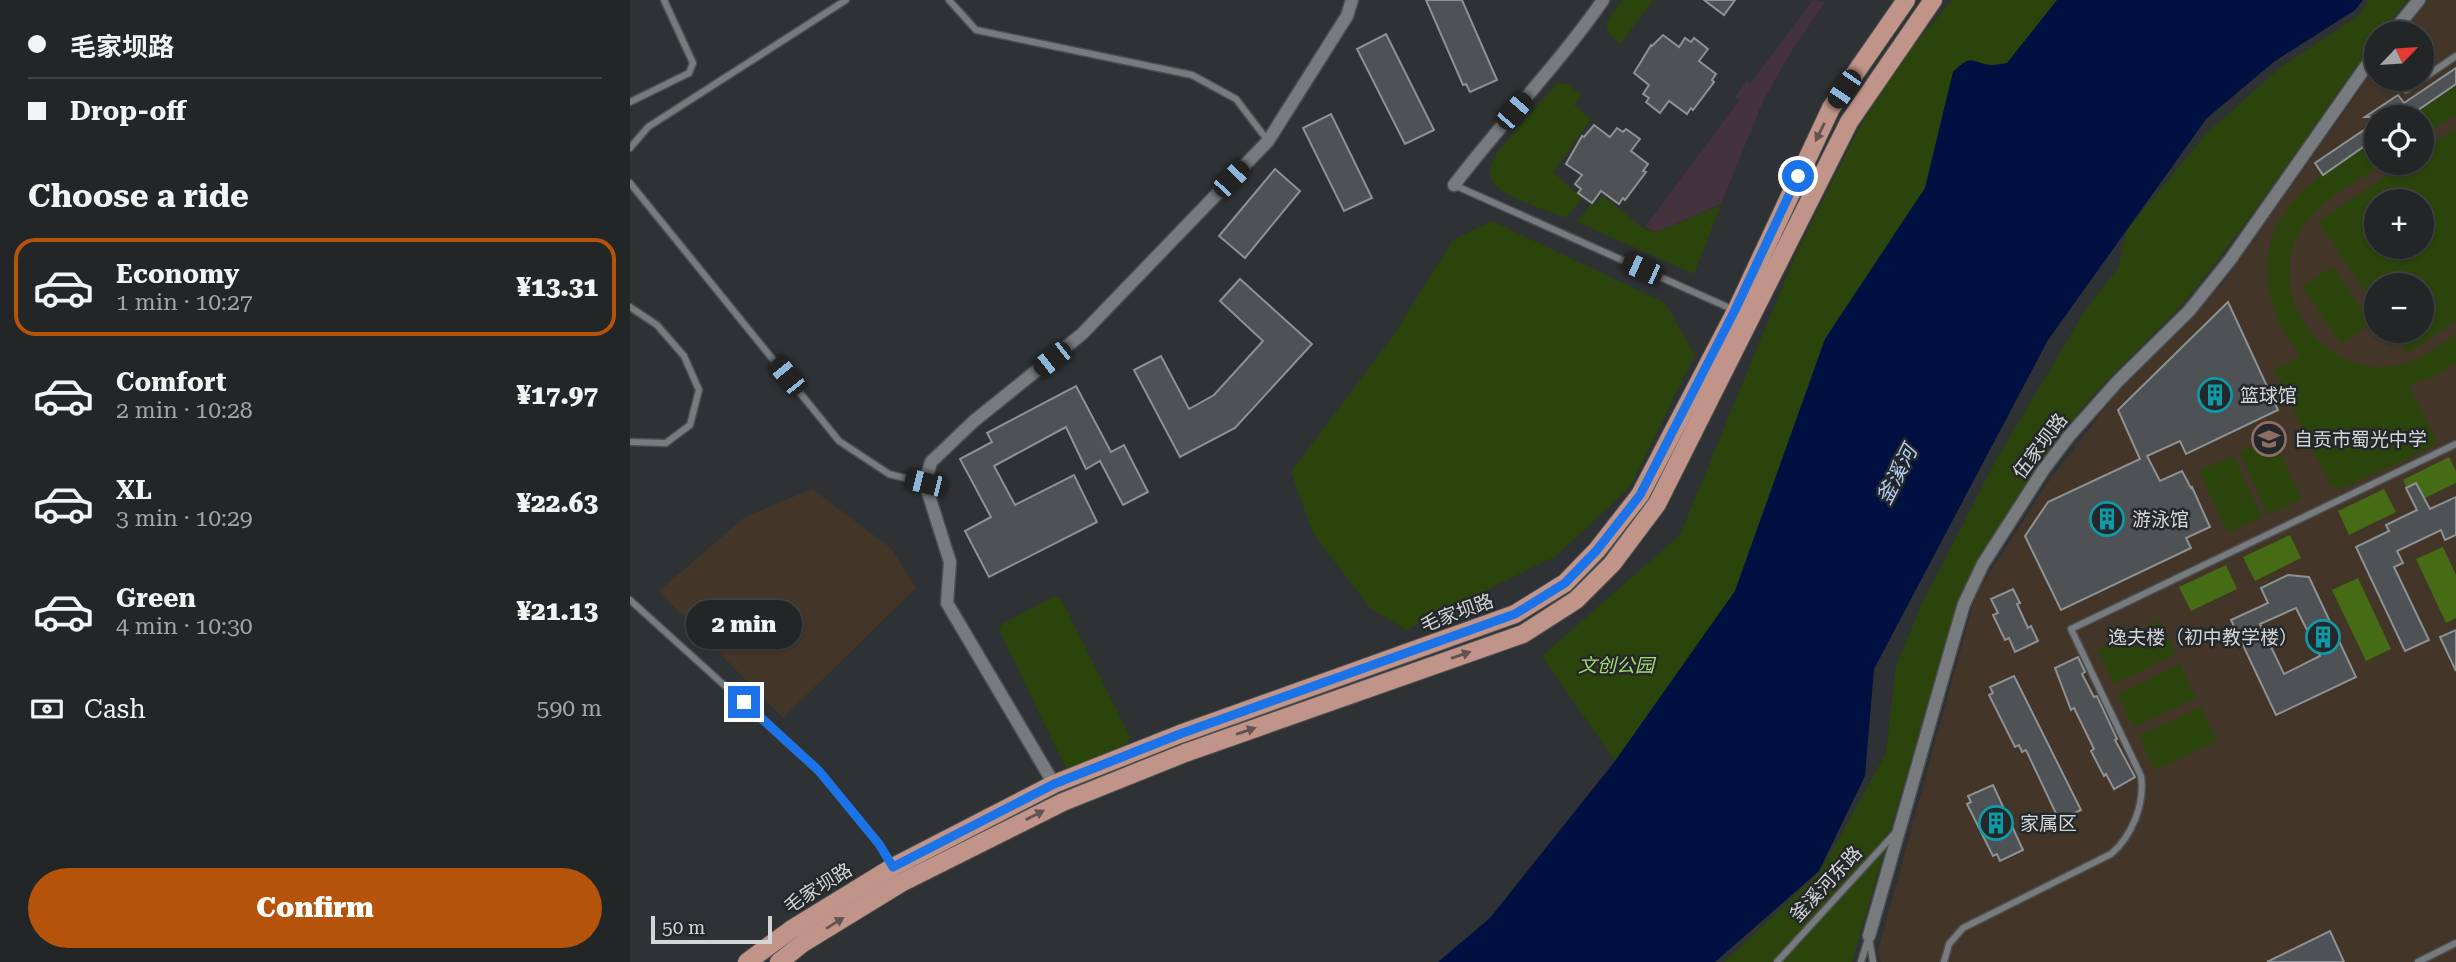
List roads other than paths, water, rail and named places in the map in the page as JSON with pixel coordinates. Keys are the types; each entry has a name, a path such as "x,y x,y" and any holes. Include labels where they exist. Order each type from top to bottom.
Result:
{"main road":[{"name":"毛家坝路","path":"747,962 792,929 893,867 1054,784 1180,734 1515,614 1565,583 1597,550 1640,495 1735,310 1831,108 1906,0"},
{"name":"毛家坝路","path":"779,962 803,943 901,883 1063,802 1185,753 1523,634 1576,600 1612,564 1657,504 1849,122 1933,0"}],"street":[{"path":"1054,784 947,603 950,562 925,483 931,462 974,421 1082,334 1268,141 1347,16 1352,0"},
{"path":"1454,185 1604,0"},
{"path":"2402,21 2419,0"},
{"name":"伍家坝路","path":"1869,936 1964,604 1983,564 2044,469 2069,436 2118,381 2189,311 2230,261 2364,69"}],"lane":[{"path":"630,102 689,73 692,68 693,63 664,0"},
{"path":"630,148 648,127 846,0"},
{"path":"949,0 976,30 1192,75 1236,99 1268,141"},
{"path":"2434,71 2456,56"},
{"path":"630,183 839,441 889,474 925,483"},
{"path":"1454,185 1735,310"},
{"path":"630,307 657,325 684,356 699,390 690,425 666,443 630,442"},
{"path":"1944,962 1949,944 1963,928 2111,854 2127,838 2141,799 2141,776 2071,629 2456,444"},
{"path":"630,600 819,771 879,844 893,867"},
{"name":"釜溪河东路","path":"1777,962 1899,828"},
{"path":"1861,962 1869,936"},
{"path":"1869,936 1873,962"},
{"path":"2418,962 2456,943"}],"water":[{"name":"釜溪河","path":"2057,0 2363,0 2355,10 2275,61 2207,118 2048,340 1874,669 1865,776 1819,871 1715,962 1438,962 1490,918 1615,761 1735,591 1825,339 1925,188 1953,72 1964,62 1971,60 1990,65 2007,63"}],"place":[{"name":"篮球馆","path":"2215,395"},
{"name":"自贡市蜀光中学","path":"2269,439"},
{"name":"游泳馆","path":"2107,519"},
{"name":"逸夫楼（初中教学楼）","path":"2323,637"},
{"name":"家属区","path":"1996,823"}],"park label":[{"name":"文创公园","path":"1616,665"}]}
